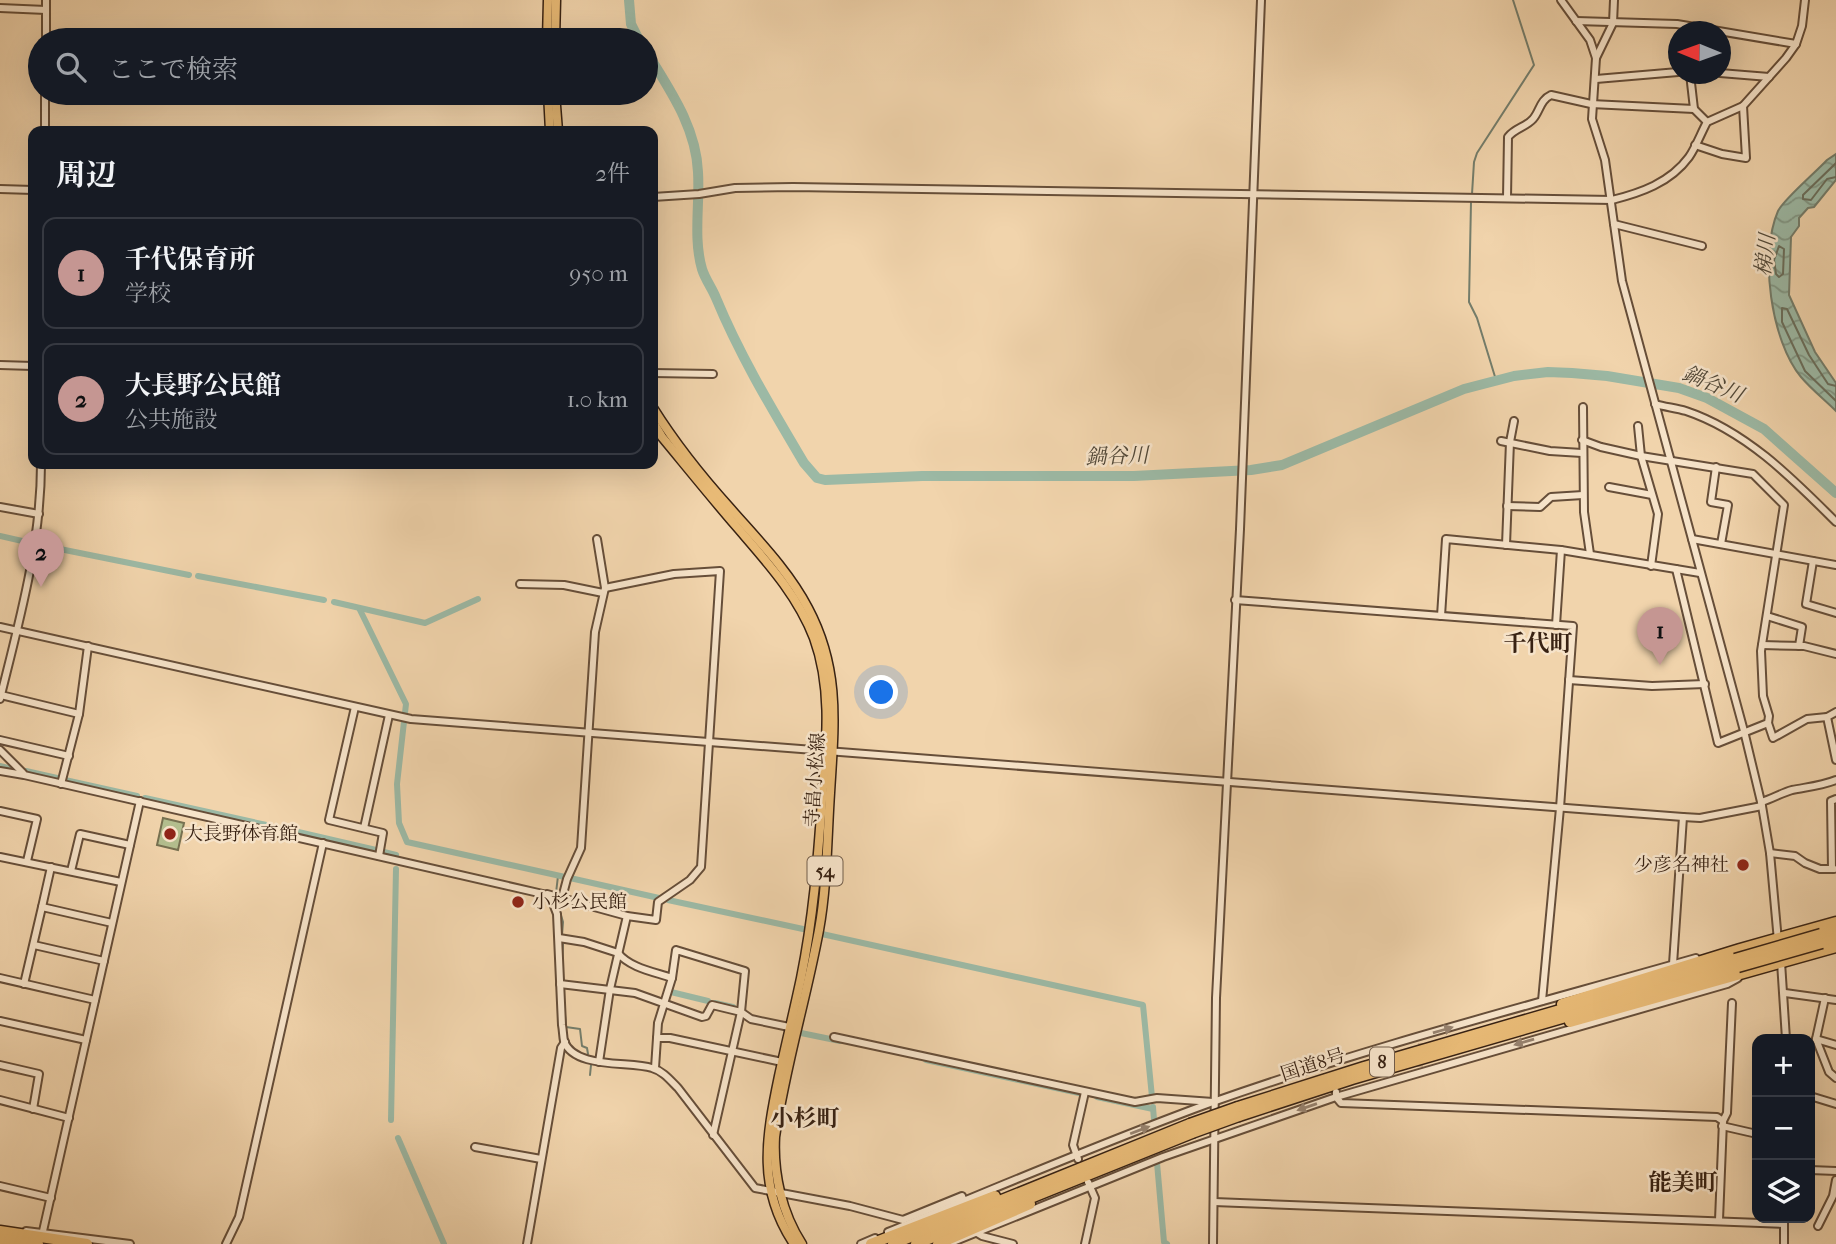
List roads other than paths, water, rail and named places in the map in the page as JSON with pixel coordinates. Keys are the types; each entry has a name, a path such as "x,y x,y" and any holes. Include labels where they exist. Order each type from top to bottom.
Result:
{"highway":[{"path":"1735,960 1777,939 1836,920"},
{"name":"国道8号","path":"1821,943 1836,930"},
{"name":"国道8号","path":"1238,1111 1473,1044 1497,1041 1546,1015 1735,960 1836,939"},
{"path":"1546,1015 1610,1012 1781,963 1821,943 1836,949"},
{"name":"国道8号","path":"916,1244 1238,1111 1364,1067 1487,1032 1528,1024"},
{"name":"国道8号","path":"893,1244 1113,1154 1191,1129"},
{"path":"872,1244 1032,1181 1113,1154"},
{"name":"8","path":"938,1244 1049,1196 1093,1171"},
{"path":"1,1234 38,1244"},
{"path":"1,1234 87,1244"}],"main road":[{"path":"547,28 548,0"},
{"path":"555,28 556,0"},
{"path":"549,105 550,126"},
{"path":"556,105 558,126"},
{"name":"寺畠小松線","path":"658,415 676,442 783,568 807,606 825,650 834,692 814,902 767,1136 771,1191 779,1219 794,1244"},
{"name":"寺畠小松線","path":"658,429 677,456 761,553 789,590 818,650 824,677 829,753 819,928 775,1137 775,1167 780,1193 795,1233 803,1244"}],"street":[{"path":"46,0 46,28"},
{"path":"1213,1244 1216,998 1262,0"},
{"path":"1561,0 1590,40 1596,58 1592,119 1601,143 1612,201 1622,281 1744,731 1761,804 1770,853 1777,939 1785,993 1786,1034"},
{"path":"1596,58 1613,23 1614,0"},
{"path":"658,197 735,188 819,188 1612,201 1641,193 1661,182 1689,158 1706,122 1743,106 1796,44 1802,26 1805,0"},
{"path":"0,8 46,10"},
{"path":"1576,21 1668,25"},
{"path":"1731,35 1796,44"},
{"path":"1595,79 1668,73"},
{"path":"1731,75 1769,77"},
{"path":"1691,84 1694,109 1706,122"},
{"path":"1507,198 1508,137 1514,130 1531,122 1545,97 1551,95 1591,104 1694,109"},
{"path":"45,126 46,105"},
{"path":"1695,145 1746,158 1743,106"},
{"path":"0,189 28,190"},
{"path":"1614,224 1702,246"},
{"path":"0,365 28,366"},
{"path":"658,373 713,374"},
{"path":"1655,404 1686,411 1720,426 1765,456 1836,522"},
{"path":"1583,407 1583,495 1590,554"},
{"path":"1506,545 1510,442 1514,421"},
{"path":"1638,426 1641,456 1658,514 1651,566"},
{"path":"1582,440 1641,456 1753,474 1784,505 1762,645 1763,696 1769,716 1768,723 1773,738 1807,719 1827,718 1836,712"},
{"path":"1501,442 1550,451 1582,453"},
{"path":"1716,467 1711,502 1728,505 1721,544"},
{"path":"41,469 33,558 4,668 0,697 79,714"},
{"path":"1609,487 1652,495"},
{"path":"1507,506 1540,507 1551,497 1583,495"},
{"path":"0,507 39,513"},
{"path":"1692,538 1836,565"},
{"path":"562,898 581,848 595,632 604,590 597,539"},
{"path":"1441,617 1446,539 1562,550 1700,573"},
{"path":"1556,625 1562,550"},
{"path":"1814,561 1806,604 1836,613"},
{"path":"1676,569 1718,743 1768,723"},
{"path":"0,771 323,842 562,898 627,916 656,920 659,902 690,880 701,867 720,571 674,574 604,590 564,584 520,584"},
{"path":"1235,600 1573,626 1546,1015"},
{"path":"1767,616 1802,627 1799,646"},
{"path":"0,627 406,718 829,753 1226,780 1700,818 1761,804 1788,791 1836,780"},
{"path":"1762,645 1799,646 1836,654"},
{"path":"61,784 79,714 88,646"},
{"path":"1569,680 1652,686 1705,684"},
{"path":"355,707 329,820 383,833 379,856"},
{"path":"364,828 389,715"},
{"path":"1827,718 1836,760"},
{"path":"0,740 69,756"},
{"path":"0,750 24,775"},
{"path":"1770,853 1795,856 1820,869 1834,869 1831,801 1836,799"},
{"path":"43,1231 140,801"},
{"path":"0,811 37,820 27,861"},
{"path":"1673,964 1683,817"},
{"path":"71,871 80,834 130,845"},
{"path":"226,1244 239,1217 323,842"},
{"path":"0,857 121,883"},
{"path":"24,984 51,867"},
{"path":"543,894 552,901 557,914 565,1042 571,1052 599,1062 654,1068 678,1088 755,1188 850,1206 903,1220 962,1196 964,1201"},
{"path":"42,907 112,923"},
{"path":"599,1062 610,989 627,916"},
{"path":"559,938 584,942 618,953 638,966 672,978"},
{"path":"34,945 104,961"},
{"path":"861,1244 964,1201 1160,1126 1214,1102 1421,1039 1546,1015 1673,964 1728,949 1735,960"},
{"path":"654,1068 657,1038 676,950 742,968 745,971 741,1012 713,1135"},
{"path":"949,1244 1163,1154 1336,1094 1727,984 1752,971"},
{"path":"0,978 95,1000"},
{"path":"560,984 635,993 702,1017 706,1016 712,1005 741,1012 751,1019 789,1027"},
{"path":"1785,993 1836,1000"},
{"path":"1825,998 1816,1039 1829,1072 1836,1078"},
{"path":"1719,1220 1732,1003"},
{"path":"0,1021 86,1041"},
{"path":"834,1037 1135,1102 1157,1098 1214,1102"},
{"path":"657,1038 670,1038 782,1062"},
{"path":"1816,1039 1836,1045"},
{"path":"527,1244 561,1048 565,1042"},
{"path":"0,1065 39,1074 33,1109"},
{"path":"1077,1157 1073,1145 1085,1092"},
{"path":"1336,1094 1341,1103 1717,1116 1723,1124 1752,1133"},
{"path":"1813,1097 1836,1104"},
{"path":"0,1100 69,1118"},
{"path":"475,1147 541,1159"},
{"path":"1815,1170 1836,1171"},
{"path":"1818,1226 1833,1196 1836,1180"},
{"path":"1085,1244 1095,1199 1089,1184"},
{"path":"0,1186 51,1198"},
{"path":"1214,1202 1752,1221"},
{"path":"1784,1223 1784,1244"},
{"path":"1,1234 43,1231 130,1244"},
{"path":"977,1233 1013,1244"}],"water":[{"path":"1836,154 1836,180 1814,207 1808,208 1799,218 1799,226 1791,237 1789,295 1815,352 1836,383 1836,411 1801,377 1782,342 1771,297 1769,250 1772,229 1781,206"}],"waterway":[{"name":"鍋谷川","path":"629,0 633,28"},
{"path":"1472,194 1477,153 1534,65 1513,0"},
{"name":"鍋谷川","path":"658,71 680,108 696,155 697,233 703,273 757,382 804,463 817,478 1134,476 1251,470 1282,465 1464,389 1514,376 1548,372 1607,376 1679,388 1707,398 1764,429 1836,493"},
{"path":"1471,202 1469,302 1477,318 1496,380"},
{"path":"0,536 31,543"},
{"path":"40,545 189,575"},
{"path":"198,576 324,600"},
{"path":"334,602 425,623 478,599"},
{"path":"360,610 406,704 397,784 399,823 407,842 565,877"},
{"path":"0,766 12,769"},
{"path":"26,771 57,778"},
{"path":"65,780 137,796"},
{"path":"145,798 271,826"},
{"path":"281,828 376,850"},
{"path":"384,852 396,855"},
{"path":"391,1120 396,869"},
{"path":"556,893 558,876"},
{"path":"570,878 659,898"},
{"path":"668,900 803,929"},
{"path":"558,905 563,922 562,935"},
{"path":"822,934 1143,1005 1152,1097"},
{"path":"562,964 563,944"},
{"path":"563,989 566,1027 580,1029 582,1046 587,1048 588,1054"},
{"path":"671,992 708,1001"},
{"path":"715,1003 733,1007"},
{"path":"801,1033 840,1041"},
{"path":"926,1060 1079,1093"},
{"path":"590,1075 591,1065"},
{"path":"1097,1097 1153,1109"},
{"path":"1153,1107 1154,1120"},
{"path":"398,1138 444,1244"},
{"path":"1157,1163 1164,1242 1167,1244"}],"tunnel":[{"path":"1420,1067 1421,1041"}],"place":[{"name":"大長野公民館","path":"41,587"},
{"name":"千代保育所","path":"1660,665"},
{"name":"大長野体育館","path":"170,834"},
{"name":"少彦名神社","path":"1743,865"},
{"name":"小杉公民館","path":"518,902"}],"district":[{"name":"千代町","path":"1538,643"},
{"name":"小杉町","path":"805,1118"},
{"name":"能美町","path":"1683,1182"}],"water label":[{"name":"梯川","path":"1765,255"}]}
